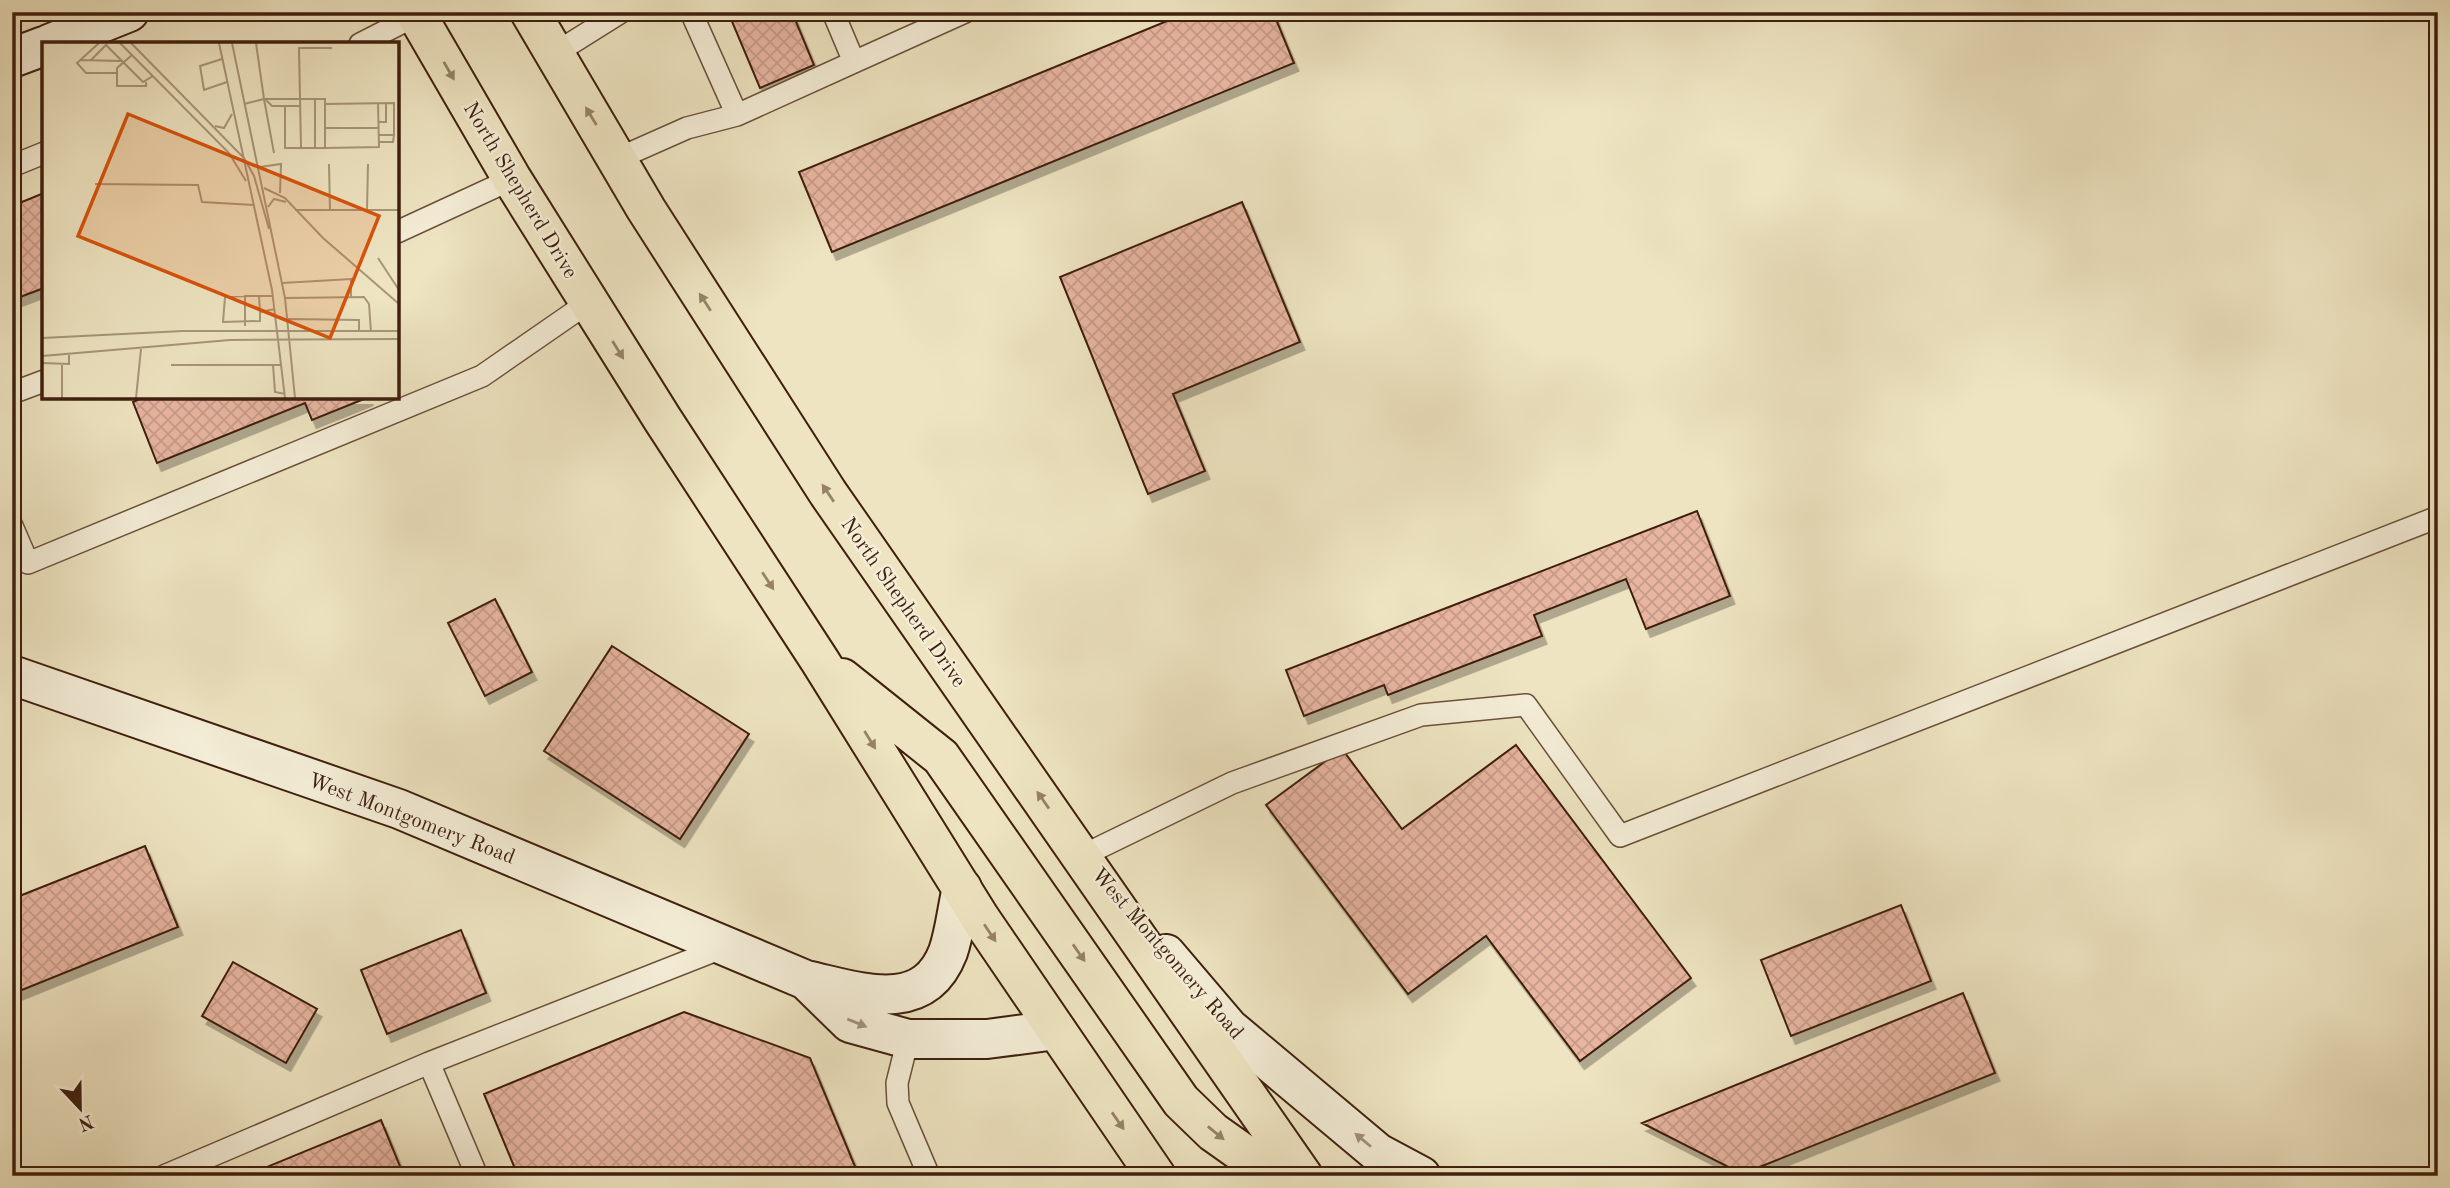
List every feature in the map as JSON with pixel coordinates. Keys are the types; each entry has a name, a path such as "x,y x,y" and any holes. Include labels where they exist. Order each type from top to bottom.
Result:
{"main road":[{"name":"North Shepherd Drive","path":"530,12 617,159 828,493 1303,1176"},
{"name":"North Shepherd Drive","path":"416,14 512,180 820,661 961,888 1156,1176"},
{"path":"820,661 941,757 1181,1101 1213,1132 1275,1176"}],"street":[{"path":"54,42 129,12"},
{"path":"12,58 42,47"},
{"name":"West Montgomery Road","path":"12,675 399,808 806,980 873,994 907,994 936,974 948,951 961,888"},
{"name":"West Montgomery Road","path":"1082,856 1229,1028 1378,1153 1421,1176"},
{"name":"West Montgomery Road","path":"806,980 850,1023 908,1039 986,1039 1056,1030"}],"lane":[{"path":"554,54 621,12"},
{"path":"691,12 737,115"},
{"path":"833,12 853,62"},
{"path":"617,159 687,128 737,115 965,12"},
{"path":"364,42 416,14"},
{"path":"12,166 42,154"},
{"path":"399,231 512,180"},
{"path":"12,526 28,563 482,376 589,302"},
{"path":"12,393 42,382"},
{"path":"1082,856 1232,783 1421,715 1526,705 1620,836 2438,517"},
{"path":"164,1176 429,1063 724,947"},
{"path":"908,1039 897,1083 898,1103 929,1176"},
{"path":"429,1063 477,1176"}],"building":[{"path":"728,12 792,12 814,65 760,88"},
{"path":"1189,12 1273,12 1294,63 832,252 799,172"},
{"path":"42,194 42,289 12,300 12,206"},
{"path":"1242,202 1300,342 1173,394 1205,471 1148,494 1060,277"},
{"path":"140,399 364,399 312,420 305,403 157,463 133,402"},
{"path":"1697,511 1730,596 1646,629 1626,579 1534,615 1542,636 1388,695 1384,685 1304,716 1286,670"},
{"path":"495,599 532,672 485,696 448,623"},
{"path":"612,646 749,734 680,839 544,751"},
{"path":"1516,745 1691,978 1580,1061 1486,936 1408,994 1266,805 1342,749 1402,829"},
{"path":"145,846 178,927 12,994 12,899"},
{"path":"1901,905 1931,981 1791,1036 1761,960"},
{"path":"461,930 486,993 387,1034 361,970"},
{"path":"233,962 317,1009 286,1063 202,1016"},
{"path":"1963,993 1995,1073 1742,1174 1642,1123"},
{"path":"684,1012 810,1058 859,1176 518,1176 484,1094"},
{"path":"381,1120 404,1176 245,1176"}]}
